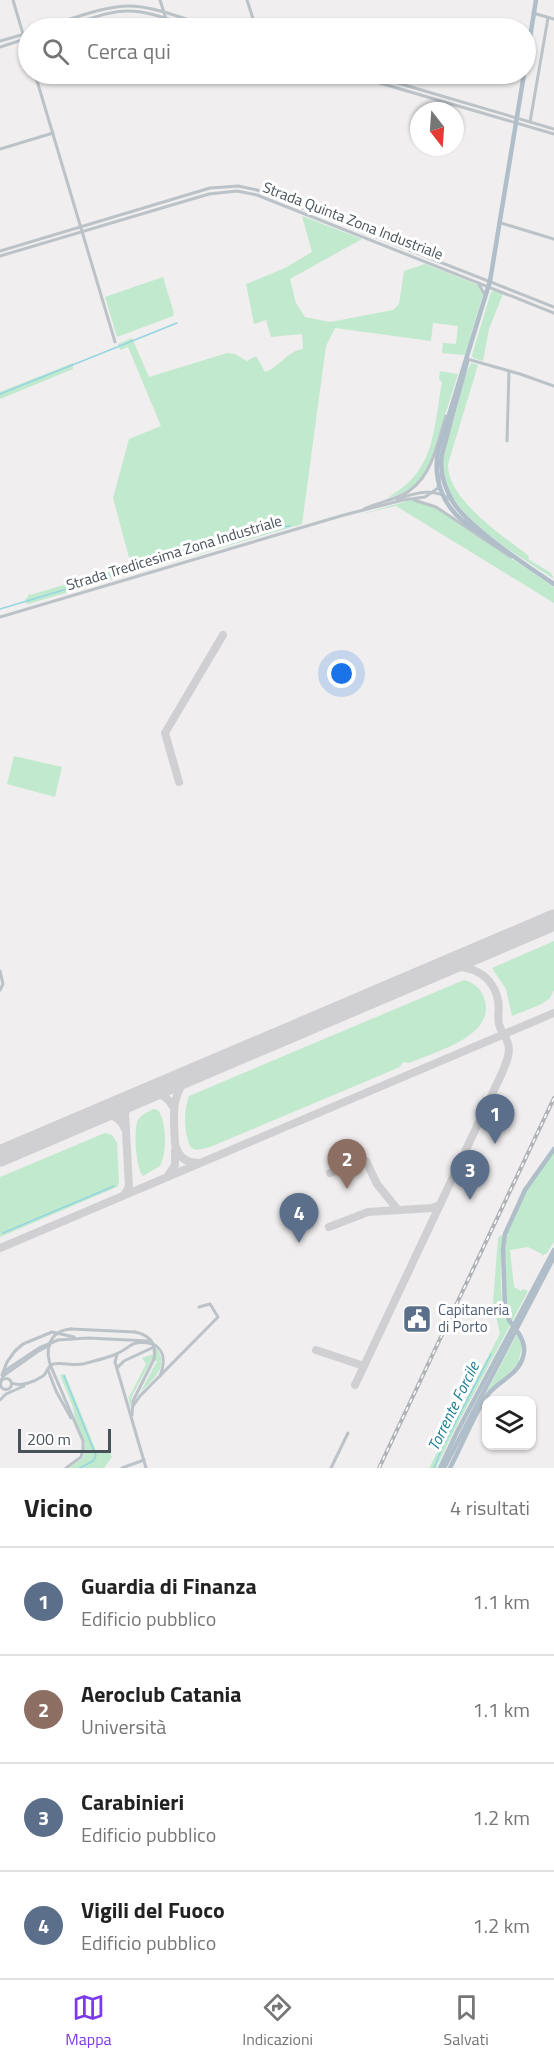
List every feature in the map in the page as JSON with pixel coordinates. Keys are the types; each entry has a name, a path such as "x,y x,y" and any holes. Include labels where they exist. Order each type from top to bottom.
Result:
{"main road":[{"path":"532,18 536,0"},
{"path":"522,84 490,284 438,451 436,472 441,494 449,508 464,522 524,563"},
{"path":"467,359 442,453 440,467 446,486 454,503 480,528 554,584"},
{"path":"450,1468 487,1396 519,1365 522,1359 524,1346 505,1308 505,1234 525,1190 554,1149"},
{"path":"442,1468 461,1424 554,1250"},
{"path":"442,1468 554,1257"}],"street":[{"path":"14,0 19,18"},
{"path":"160,0 166,18"},
{"path":"247,0 253,18"},
{"path":"79,18 119,7 137,6 179,18"},
{"path":"98,18 120,12 137,12 162,18"},
{"path":"533,13 554,19"},
{"path":"530,122 548,18"},
{"path":"0,41 18,36"},
{"path":"0,47 18,42"},
{"path":"38,84 115,342"},
{"path":"383,84 554,129"},
{"path":"397,88 399,84"},
{"path":"402,84 554,134"},
{"path":"0,149 53,134"},
{"name":"Strada Quinta Zona Industriale","path":"0,250 208,189 238,186 257,190 490,284 554,307"},
{"path":"216,187 217,193"},
{"path":"208,189 209,194"},
{"name":"Strada Quinta Zona Industriale","path":"0,256 209,194 237,192 257,195 476,282 490,284 554,313"},
{"path":"501,223 554,239"},
{"path":"476,282 482,287 486,298"},
{"path":"467,359 554,386"},
{"path":"507,441 509,371"},
{"path":"356,512 403,494 423,478 431,463 454,398"},
{"path":"356,512 425,497 440,485 440,467"},
{"path":"371,506 419,492 433,492 447,497 454,503"},
{"path":"409,499 436,507 514,558"},
{"name":"Strada Tredicesima Zona Industriale","path":"0,617 356,512"},
{"path":"0,971 3,984 0,990"},
{"path":"133,1406 218,1317 210,1304 199,1307"},
{"path":"75,1421 67,1412 52,1382 47,1354 49,1344 57,1333 71,1329 135,1332 144,1334 152,1341 155,1350 154,1359 134,1399 132,1417"},
{"path":"52,1382 42,1378 10,1390 3,1388 1,1382 7,1362 23,1344 52,1332 82,1338"},
{"path":"1,1382 3,1376 37,1352 63,1340 82,1338 129,1339 158,1346 164,1359 160,1376"},
{"path":"1,1382 7,1378 12,1383 22,1385 42,1377 53,1364 76,1365 119,1353 132,1344 150,1343"},
{"path":"117,1370 124,1361 158,1346"},
{"path":"119,1353 115,1362 146,1468"},
{"path":"50,1369 83,1441 83,1452 77,1461 66,1468"},
{"path":"0,1400 10,1390 12,1383"},
{"path":"331,1468 348,1433"},
{"path":"122,1468 144,1460"}],"green space":[{"path":"302,216 362,239 290,279 296,303 305,317 330,322 393,310 399,304 404,271 425,264 478,285 483,294 465,355 442,353 443,343 456,344 458,326 433,323 431,341 335,328 326,346 302,524 26,603 25,599 29,593 30,595 131,565 113,498 129,439 161,426 128,347 120,350 118,344 132,338 149,377 227,353 235,354 247,361 256,356 265,372 292,353 303,349 302,334 271,337 266,320 254,324 246,284 285,268 312,252"},
{"path":"163,277 173,316 117,337 105,297"},
{"path":"491,292 503,294 489,329 483,361 473,358 472,355"},
{"path":"73,363 73,369 0,399 0,392"},
{"path":"471,363 478,365 449,462 451,480 458,493 480,517 529,556 528,559 551,573 554,579 483,530 466,514 453,497 444,479 443,455 463,382"},
{"path":"440,371 458,374 429,466 412,487 387,498 415,475 430,448 442,382 439,380"},
{"path":"411,500 435,507 554,587 554,603 396,506 358,515"},
{"path":"14,756 62,767 55,797 7,784"},
{"path":"554,941 554,990 550,998 542,1004 512,1016 506,989 492,968"},
{"path":"464,980 479,988 484,998 486,1011 482,1023 461,1041 409,1063 403,1062 400,1067 210,1147 197,1150 191,1148 185,1122 189,1096"},
{"path":"154,1109 158,1110 163,1122 164,1153 160,1166 143,1176 137,1158 136,1124 141,1116"},
{"path":"105,1133 112,1135 117,1143 119,1183 117,1187 0,1237 0,1177"},
{"path":"554,1151 554,1242 547,1253 541,1256 542,1254 528,1247 510,1250 514,1287 521,1291 523,1289 528,1291 436,1468 429,1468 500,1334 493,1303 498,1238 503,1236 501,1292 507,1321 505,1257 510,1225 526,1192"},
{"path":"517,1334 522,1346 518,1364 485,1395"},
{"path":"152,1349 157,1349 162,1362 158,1373 140,1393 157,1361 152,1359 132,1396 130,1409 128,1393 129,1397 146,1364 142,1358 153,1354"},
{"path":"65,1374 97,1453 108,1450 112,1457 104,1468 69,1468 83,1458 85,1444 60,1375"}],"waterway":[{"path":"0,394 177,323"},
{"path":"0,609 274,527 290,526"},
{"path":"3,1233 114,1186"},
{"name":"Torrente Forcile","path":"434,1468 491,1354"},
{"path":"64,1376 96,1456 93,1461 80,1468"}],"taxiway":[{"path":"179,782 165,733 223,635"},
{"path":"355,1385 502,1073 509,1053 499,1024 498,1000 489,981 474,970 464,968 454,967 434,971"},
{"path":"0,1248 554,1013"},
{"path":"193,1074 185,1081 176,1096 175,1144 183,1158 189,1162 198,1163"},
{"path":"144,1094 161,1095 168,1099 173,1107"},
{"path":"124,1195 129,1187 125,1113 130,1103 140,1096"},
{"path":"89,1118 110,1115 119,1119 125,1129"},
{"path":"167,1177 175,1165 175,1150"},
{"path":"330,1173 359,1161 366,1161 377,1184 398,1210"},
{"path":"329,1227 368,1212 432,1208 440,1205"},
{"path":"316,1350 364,1366"}],"runway":[{"path":"0,1156 554,920"}],"railway":[{"path":"379,1468 554,1098"}],"place":[{"name":"Guardia di Finanza","path":"495,1144"},
{"name":"Aeroclub Catania","path":"347,1189"},
{"name":"Carabinieri","path":"470,1200"},
{"name":"Vigili del Fuoco","path":"299,1243"},
{"name":"Capitaneria di Porto","path":"417,1319"}]}
